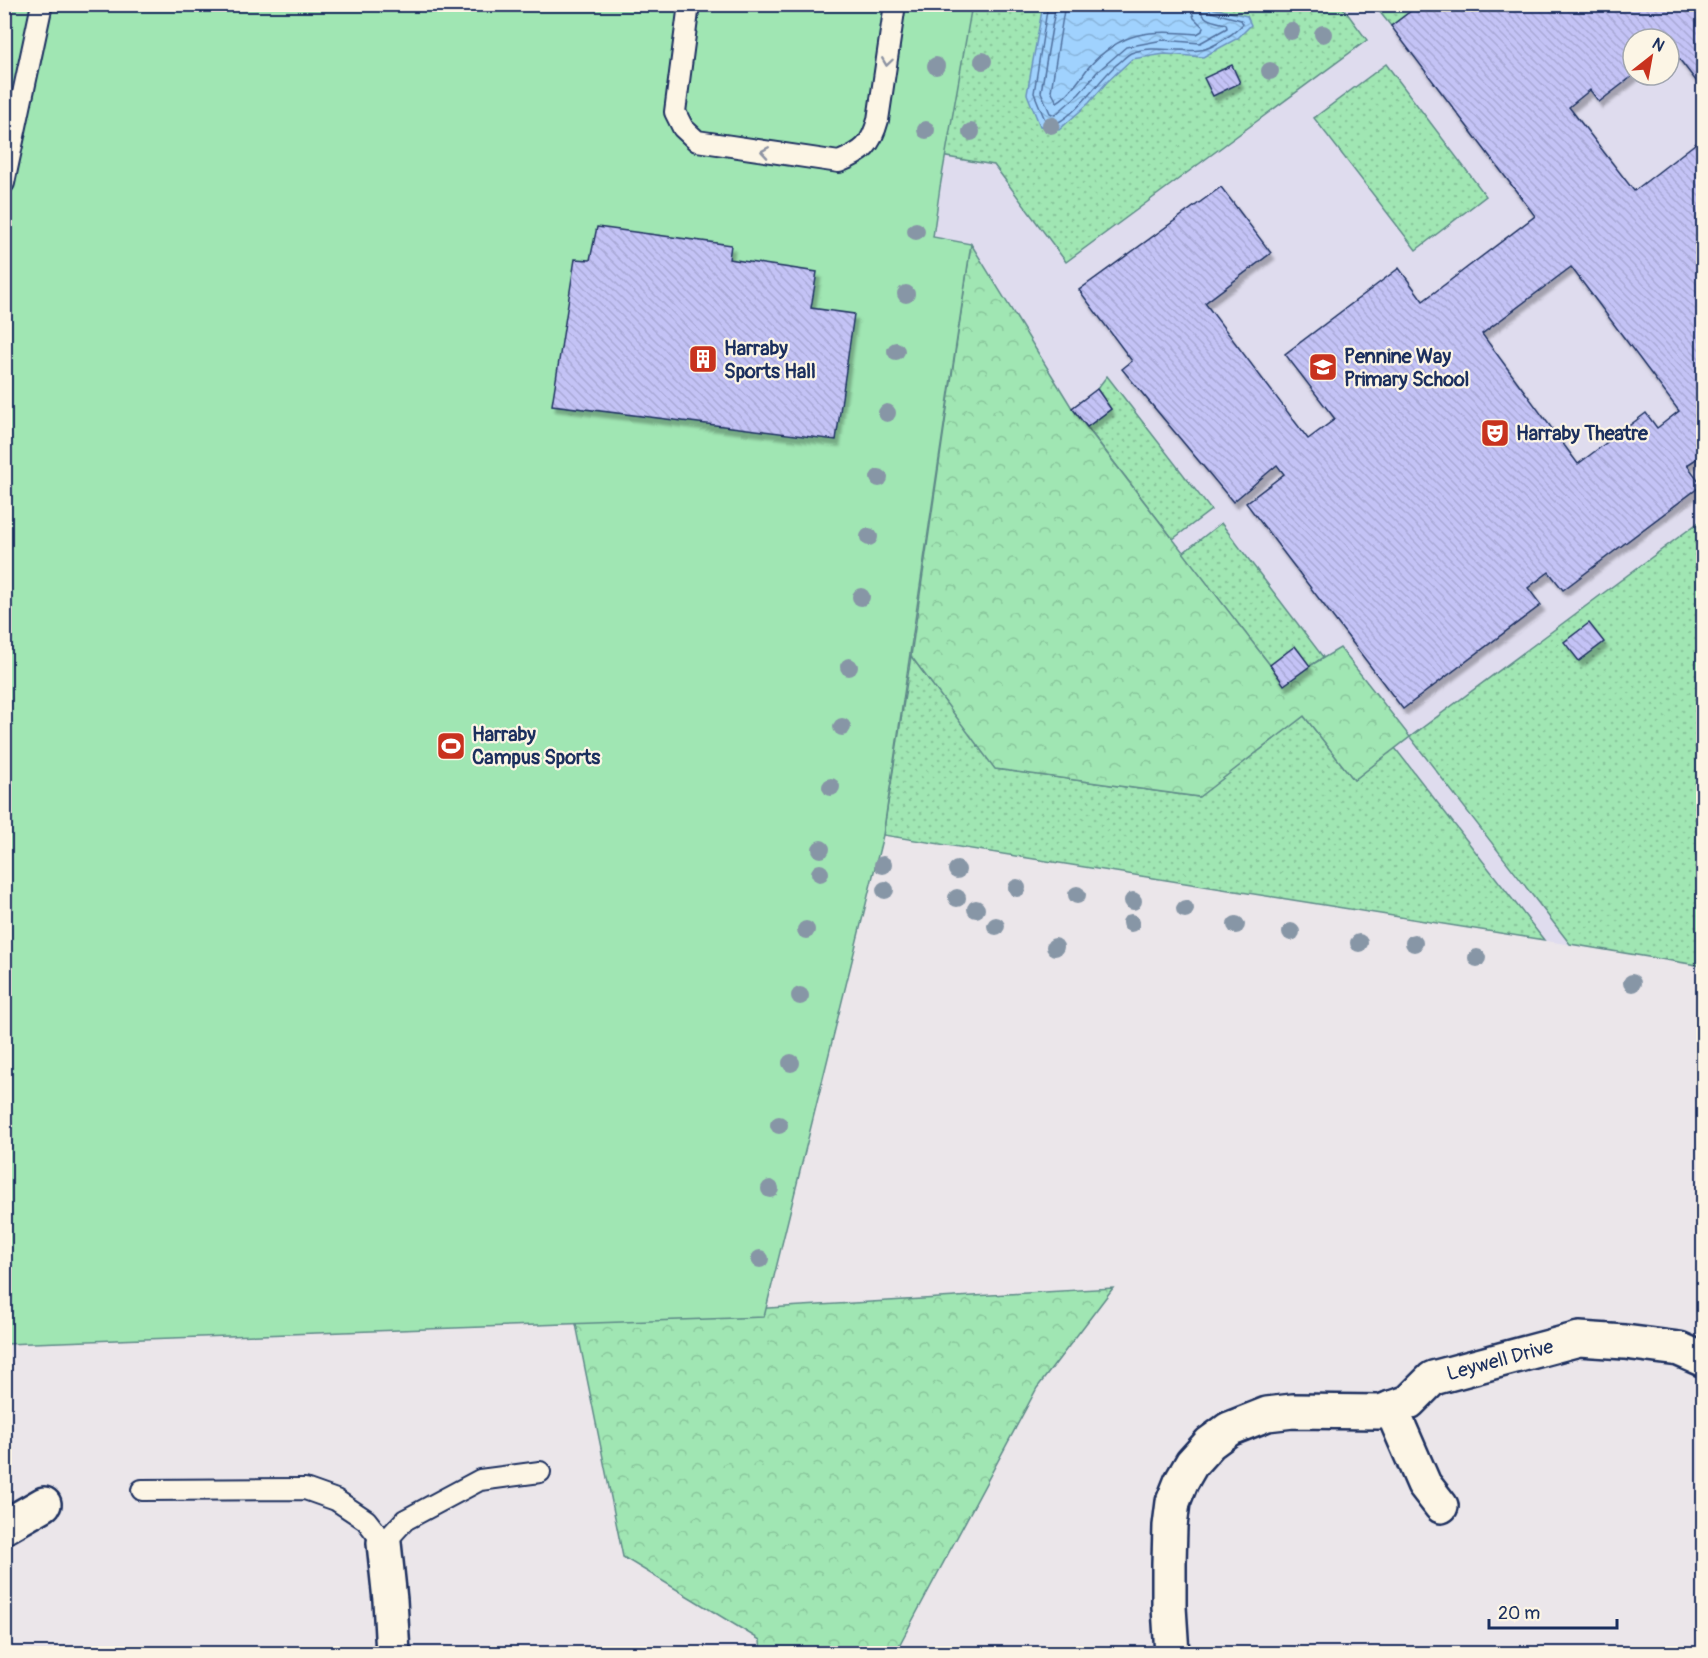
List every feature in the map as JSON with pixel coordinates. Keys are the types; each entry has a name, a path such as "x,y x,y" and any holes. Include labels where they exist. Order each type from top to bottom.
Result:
{"street":[{"name":"Leywell Drive","path":"1172,1653 1169,1563 1173,1502 1192,1463 1209,1443 1229,1429 1267,1414 1380,1412 1408,1402 1433,1378 1579,1339 1679,1349 1704,1360"},
{"path":"1391,1408 1424,1484 1441,1506"},
{"path":"4,1527 44,1504"},
{"path":"384,1543 393,1653"}],"lane":[{"path":"4,183 42,4"},
{"path":"689,4 675,112 683,128 697,141 839,162 859,154 873,139 896,4"},
{"path":"142,1490 305,1490 336,1500 366,1520 384,1543 405,1520 480,1480 540,1472"}],"shaded area":[{"path":"972,5 1703,5 1703,966 883,835 971,245 933,238"}],"green space":[{"name":"Harraby Campus Sports","path":"4,5 972,5 933,237 971,244 883,835 764,1317 5,1344"},
{"path":"931,5 1341,5 1367,40 1066,262 994,165 929,154"},
{"path":"1374,5 1420,5 1391,26"},
{"path":"1386,64 1486,196 1416,250 1314,118"},
{"path":"971,244 1072,408 1270,665 1310,666 1340,648 1410,737 1354,780 1304,716 1199,797 995,769 911,656"},
{"path":"1107,376 1211,510 1173,539 1087,427 1111,409 1097,389"},
{"path":"1703,519 1703,966 1570,944 1410,737"},
{"path":"1221,523 1323,657 1310,666 1270,665 1183,553"},
{"path":"911,656 996,769 1198,797 1304,716 1354,780 1395,748 1544,940 883,835"},
{"path":"1113,1288 1037,1388 895,1653 761,1653 760,1640 623,1557 575,1319"}],"water":[{"path":"1043,5 1199,5 1247,16 1251,25 1238,38 1203,57 1165,54 1132,59 1059,130 1040,126 1027,94"}],"building":[{"path":"1420,4 1704,4 1704,91 1681,61 1681,27 1621,27 1621,85 1599,102 1590,90 1569,107 1634,191 1704,137 1704,454 1687,465 1702,485 1563,590 1549,572 1528,588 1541,605 1403,709 1246,503 1284,474 1277,465 1233,502 1122,369 1132,361 1079,290 1221,187 1271,253 1205,303 1308,439 1335,419 1285,354 1399,268 1423,301 1535,216 1391,26","holes":["1571,267 1679,411 1657,428 1646,413 1578,464 1482,334"]},
{"path":"1232,65 1240,83 1213,96 1204,78"},
{"name":"Harraby Sports Hall","path":"597,227 731,245 729,259 817,272 811,308 854,314 836,440 552,405 575,259 590,260"},
{"path":"1097,389 1111,409 1087,427 1072,408"},
{"path":"1589,623 1604,642 1579,661 1564,642"},
{"path":"1295,646 1310,666 1284,685 1270,665"}],"place":[{"name":"Harraby Sports Hall","path":"703,359"},
{"name":"Pennine Way Primary School","path":"1323,367"},
{"name":"Harraby Theatre","path":"1495,433"},
{"name":"Harraby Campus Sports","path":"451,746"}]}
